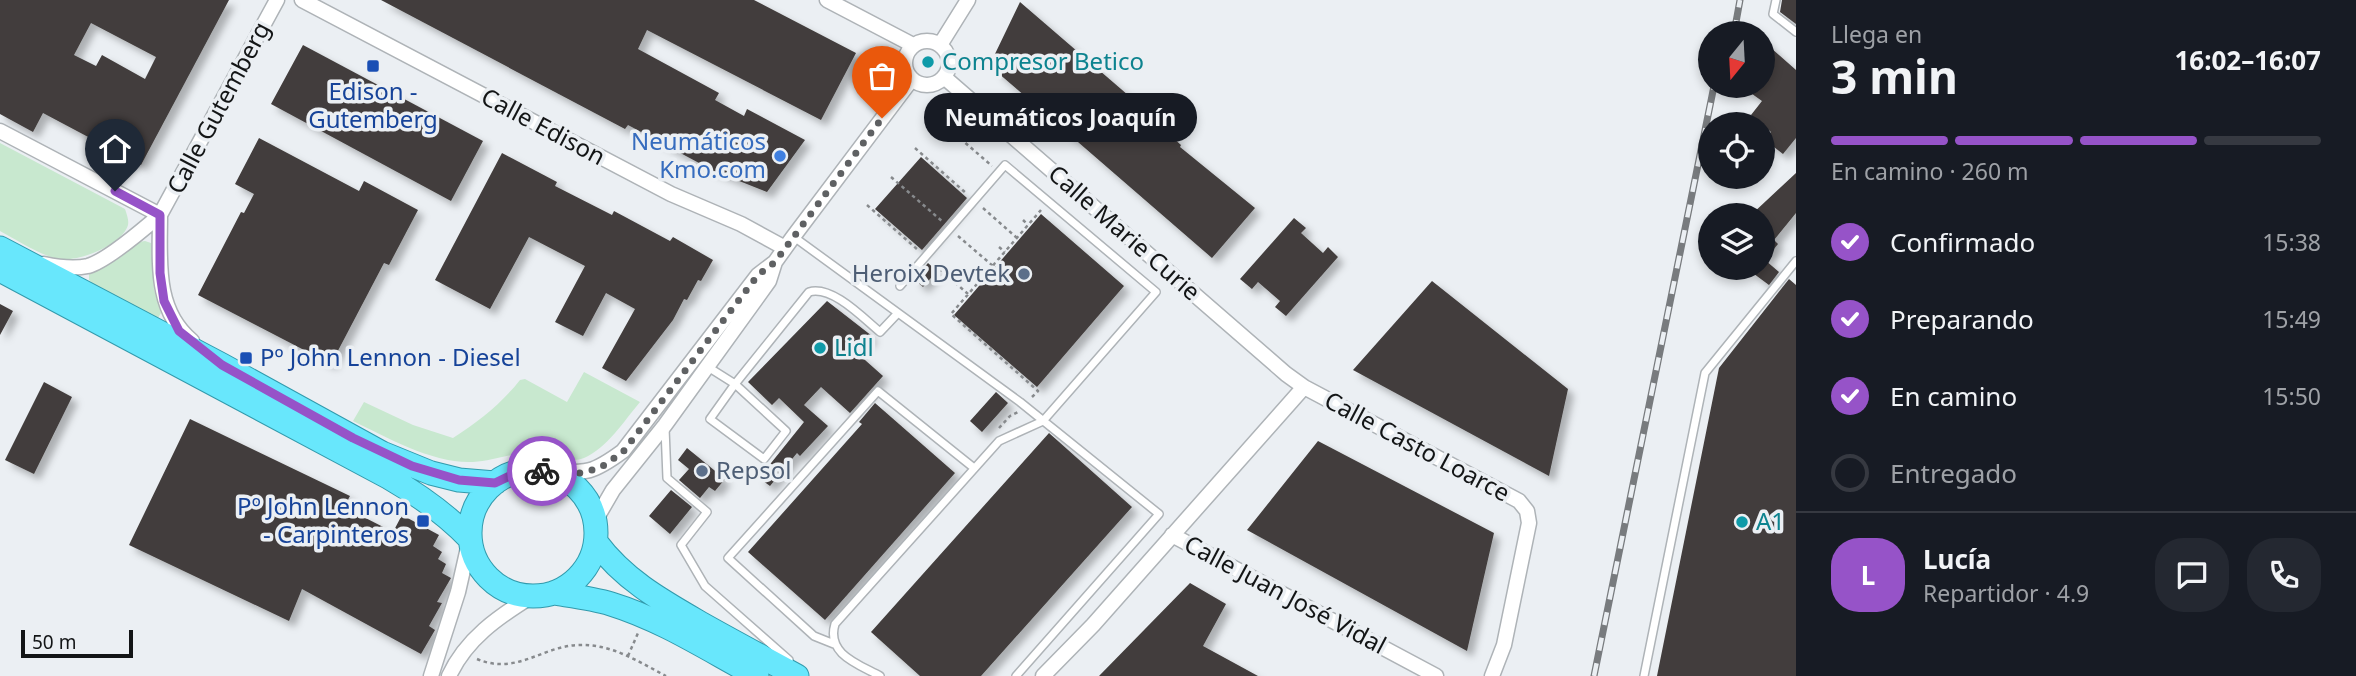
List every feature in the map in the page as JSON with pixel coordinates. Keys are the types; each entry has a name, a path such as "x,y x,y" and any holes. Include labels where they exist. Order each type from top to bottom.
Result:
{"highway":[{"path":"5,259 228,363 272,386 353,438 412,466 459,480 495,483"},
{"path":"5,259 388,477 434,506 470,539"},
{"path":"757,676 661,625 613,604 582,597 508,591 491,580 480,568 474,555 470,539 471,519 477,503 495,483 520,471 549,472 562,477 583,495 607,557 629,579 660,600 797,676"},
{"path":"542,595 570,585 584,571 592,557 596,531"}],"street":[{"name":"Calle Gutemberg","path":"160,215 277,0"},
{"name":"Calle Edison","path":"302,0 671,194 789,242"},
{"path":"827,0 914,45"},
{"path":"940,46 968,0"},
{"path":"927,41 940,46 949,60 944,77 939,82 925,85 912,79 905,65 908,51 914,45 927,41"},
{"name":"Calle Marie Curie","path":"944,77 1304,387"},
{"path":"596,531 612,490 665,425 769,281 775,262 789,242 912,79"},
{"path":"0,131 160,215"},
{"path":"5,259 60,267 89,265 131,239 160,215"},
{"path":"160,215 160,273 164,301 179,331 228,363"},
{"path":"549,472 580,473 600,468 623,452 758,275 775,262"},
{"path":"1043,676 1093,625 1304,387"},
{"name":"Calle Casto Loarce","path":"1304,387 1519,501 1527,511 1529,523 1504,645 1492,676"},
{"name":"Calle Juan José Vidal","path":"1172,535 1436,676"},
{"path":"431,676 458,592 470,539"},
{"path":"449,676 456,661 475,638 500,616 542,595"}],"lane":[{"path":"1776,0 1773,14 1796,32"},
{"path":"880,676 840,654 834,644 835,624 999,441 1042,421 1156,292 1005,165 900,286"},
{"path":"789,242 898,313 1024,406 1159,514 1016,676"},
{"path":"1644,676 1705,373 1796,261"},
{"path":"707,367 735,384 786,431 764,459 710,419 735,384 809,292 816,290 832,294 880,332 898,313"},
{"path":"834,644 814,636 728,558 878,391 974,468"},
{"path":"665,425 667,478 707,512 681,545 705,586 808,676"}],"path":[{"path":"939,120 999,172"},
{"path":"993,435 1010,415 1018,412 1038,391 951,314 1041,210 1033,202"},
{"path":"1023,220 1028,225"},
{"path":"999,247 1004,252"},
{"path":"975,276 980,280"},
{"path":"628,656 640,629"},
{"path":"472,657 495,665 512,665 578,645 596,646 628,656 666,676"}],"green space":[{"path":"0,143 125,209 128,225 124,233 96,252 73,259 62,259 40,253 0,231"},
{"path":"139,242 151,243 154,290 161,313 158,318 152,318 89,280 89,273 121,257"},
{"path":"584,372 640,402 608,441 592,454 579,460 529,453 458,462 412,449 353,421 364,402 413,425 453,438 489,412 520,380 525,379 567,402"}],"building":[{"path":"0,0 229,0 141,165 43,113 33,132 0,114","holes":["91,23 156,57 145,79 102,55 96,66 74,55"]},
{"path":"381,0 754,0 856,53 821,120 647,30 638,49 719,93 715,100 744,116 747,109 805,140 767,192 714,171 628,125 625,129"},
{"path":"1782,0 1796,0 1796,24 1780,12"},
{"path":"1020,2 1150,114 1148,116 1181,145 1180,147 1255,208 1212,258 997,72 994,56"},
{"path":"303,45 483,141 451,201 271,104"},
{"path":"1775,51 1796,70 1796,138 1783,154 1775,148 1775,112 1753,112 1762,101 1758,98 1775,98"},
{"path":"259,138 359,191 364,181 418,210 389,265 384,263 331,364 198,295 241,212 244,213 254,194 235,184"},
{"path":"502,153 557,182 555,186 612,215 614,211 670,241 673,237 713,260 687,300 684,299 673,320 626,381 602,368 635,309 606,293 583,336 555,322 585,266 529,237 490,309 435,280"},
{"path":"921,157 967,198 922,250 875,209"},
{"path":"1796,173 1796,213 1775,239 1775,203 1764,203"},
{"path":"1041,214 1124,286 1037,387 954,315"},
{"path":"1294,218 1306,228 1301,233 1323,253 1328,247 1338,257 1286,316 1275,307 1280,301 1258,282 1252,289 1240,279"},
{"path":"928,263 937,271 923,287 914,279"},
{"name":"A1","path":"1789,279 1796,285 1796,676 1657,676 1719,368"},
{"path":"1432,281 1568,389 1549,476 1353,370"},
{"name":"Lidl","path":"827,301 872,336 856,352 883,376 850,413 821,387 804,405 828,426 800,456 797,453 770,486 759,478 804,422 779,398 772,405 748,382"},
{"path":"0,304 13,311 0,335"},
{"path":"44,382 72,397 34,474 5,460"},
{"path":"996,392 1008,403 982,432 970,421"},
{"path":"875,403 955,473 825,620 748,552 862,424 859,422"},
{"path":"190,419 350,496 344,507 393,532 402,515 439,535 433,546 442,552 438,559 446,564 442,573 451,578 437,602 442,603 429,626 435,630 421,654 302,589 289,621 129,545"},
{"path":"1049,433 1132,507 981,676 920,676 871,632"},
{"path":"1318,441 1494,533 1467,651 1247,530"},
{"path":"687,448 725,479 715,491 709,487 700,498 679,480 689,469 678,460"},
{"path":"671,490 692,507 670,534 649,516"},
{"path":"1190,583 1226,604 1203,646 1258,676 1099,676"}],"railway":[{"path":"1736,21 1740,0"},
{"path":"1594,676 1712,98"}],"way so far":[{"path":"542,471 580,473 600,468 623,452 758,275 775,262 882,118"}],"place":[{"name":"Compresor Betico","path":"928,62"},
{"name":"Edison - Gutemberg","path":"373,66"},
{"name":"Neumáticos Joaquín","path":"882,118"},
{"name":"Neumáticos Kmo.com","path":"780,156"},
{"name":"Heroix Devtek","path":"1024,274"},
{"name":"Lidl","path":"820,348"},
{"name":"Pº John Lennon - Diesel","path":"246,358"},
{"name":"Repsol","path":"702,471"},
{"name":"Pº John Lennon - Carpinteros","path":"423,521"},
{"name":"A1","path":"1742,522"}],"route":[{"path":"115,191 160,215 160,273 164,301 179,331 222,365 382,453 431,473 459,480 495,483 520,471 542,471"}]}
